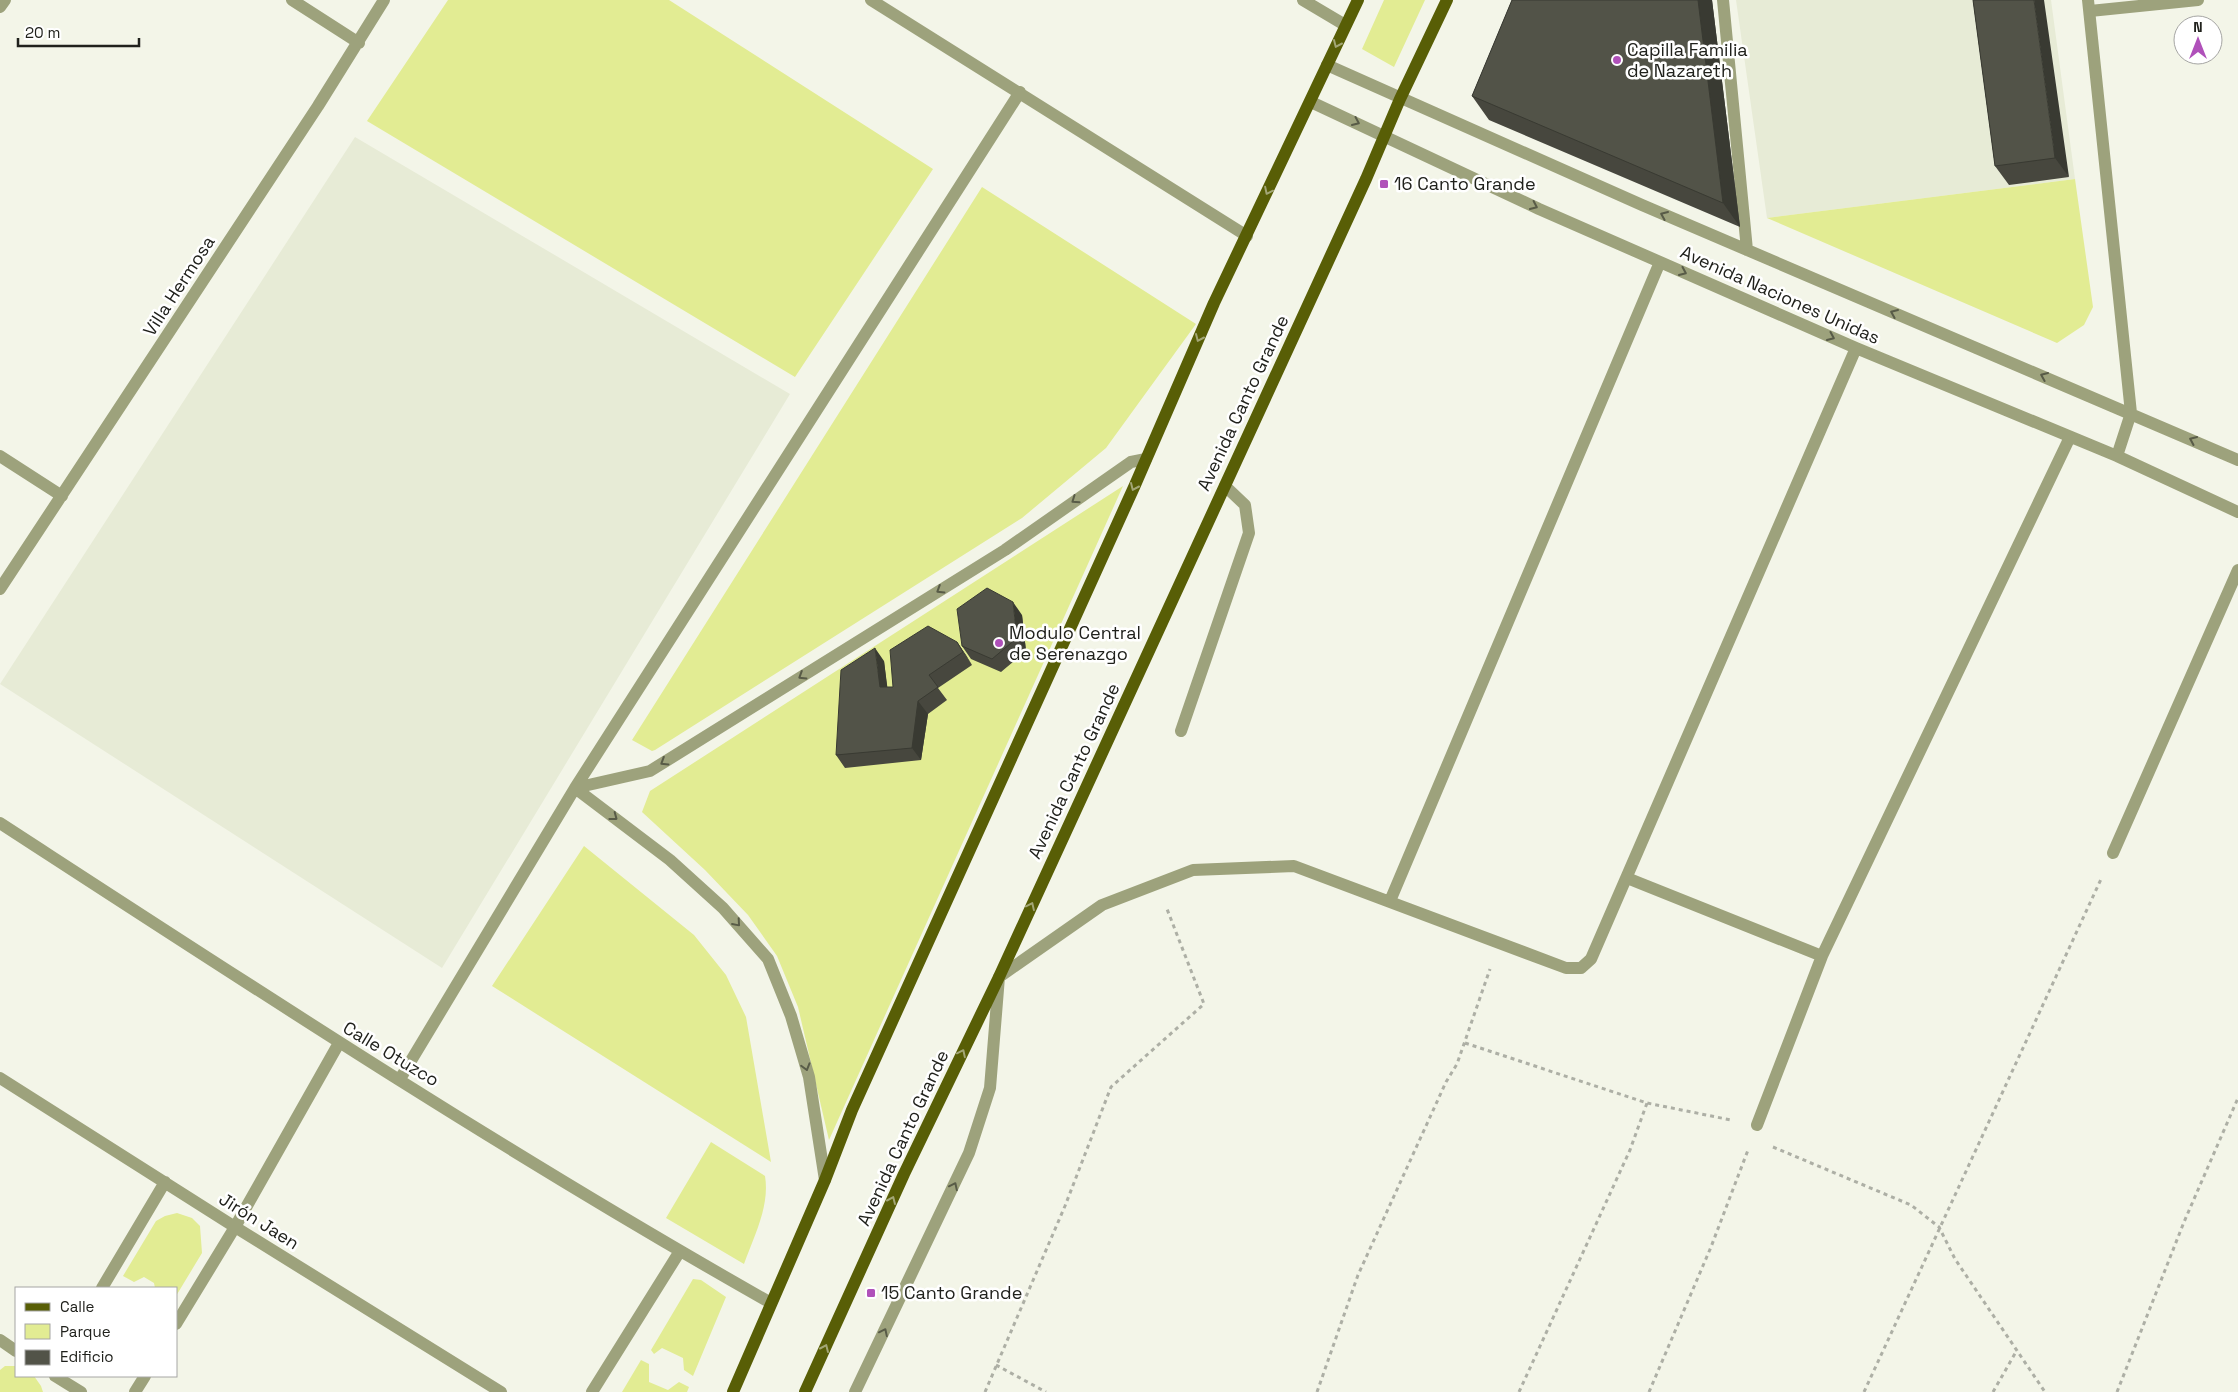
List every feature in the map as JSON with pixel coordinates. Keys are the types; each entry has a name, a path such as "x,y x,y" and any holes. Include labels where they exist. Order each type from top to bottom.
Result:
{"main road":[{"path":"733,1392 825,1180 852,1110 1146,458 1214,302 1358,0"},
{"name":"Avenida Canto Grande","path":"805,1392 904,1174 999,977 1447,0"}],"street":[{"path":"0,7 5,0"},
{"path":"292,0 359,43"},
{"name":"Villa Hermosa","path":"0,589 359,43 384,0"},
{"path":"871,0 1247,236"},
{"path":"1303,0 1345,25"},
{"path":"1724,0 1747,250"},
{"path":"2117,456 2131,413 2089,6 2198,0"},
{"name":"Avenida Naciones Unidas","path":"1327,66 1747,250 2238,460"},
{"path":"400,1079 575,788 1020,92"},
{"name":"Avenida Naciones Unidas","path":"1311,102 1386,135 1539,209 1856,348 2117,456 2238,512"},
{"path":"1390,901 1660,262"},
{"path":"855,1392 969,1154 990,1088 999,977 1102,905 1193,870 1294,866 1566,968 1581,968 1591,959 1856,348"},
{"path":"1758,1125 1822,956 2070,437"},
{"path":"0,456 62,496"},
{"path":"575,788 650,770 1005,550 1131,462 1146,458"},
{"path":"1181,731 1248,533 1245,505 1225,486"},
{"path":"2114,853 2238,570"},
{"path":"575,788 670,860 723,908 768,959 791,1016 809,1077 825,1180"},
{"name":"Calle Otuzco","path":"0,823 339,1043 680,1251 771,1303"},
{"path":"1627,878 1822,956"},
{"path":"178,1321 235,1227 339,1043"},
{"name":"Jirón Jaen","path":"0,1078 501,1392"},
{"path":"103,1287 165,1182"},
{"path":"592,1392 680,1251"},
{"path":"0,1340 15,1350"},
{"path":"57,1377 80,1392"},
{"path":"135,1392 144,1377"}],"path":[{"path":"1864,1392 2114,853"},
{"path":"985,1392 1065,1206 1111,1086 1204,1004 1158,885"},
{"path":"1317,1392 1358,1275 1442,1091 1457,1064 1499,943"},
{"path":"1465,1043 1647,1103 1758,1125 1711,1247 1649,1392"},
{"path":"2117,1392 2184,1222 2238,1098"},
{"path":"1519,1392 1630,1150 1647,1103"},
{"path":"1752,1138 1911,1205 1939,1227 1955,1259 2045,1392"},
{"path":"1993,1392 2017,1350"},
{"path":"996,1365 1046,1392"}],"shaded area":[{"path":"1736,0 2051,0 2075,179 1767,218"},
{"path":"355,137 790,394 442,968 0,684"}],"green space":[{"path":"448,0 669,0 933,169 795,377 367,121"},
{"path":"1384,0 1425,0 1394,67 1362,49"},
{"path":"2075,179 2093,307 2084,325 2057,343 1767,218"},
{"path":"982,187 1196,324 1106,448 1022,518 655,750 652,751 632,740"},
{"path":"1123,486 829,1140 798,1007 777,956 748,915 705,870 642,812 650,791"},
{"path":"584,846 694,935 726,975 746,1017 771,1162 492,986"},
{"path":"711,1142 765,1176 766,1187 763,1210 744,1264 666,1218"},
{"path":"177,1213 192,1218 200,1226 202,1253 178,1293 178,1287 155,1287 154,1283 144,1277 134,1282 123,1276 156,1221"},
{"path":"693,1279 701,1280 726,1297 693,1376 684,1370 683,1358 662,1348 654,1354 651,1350"},
{"path":"641,1360 649,1364 649,1382 668,1390 679,1382 689,1387 687,1392 622,1392"},
{"path":"5,1366 15,1366 15,1377 35,1377 43,1392 0,1392 0,1370"}],"building":[{"name":"Capilla Familia de Nazareth","path":"1512,0 1698,0 1723,203 1472,96"},
{"path":"1973,0 2034,0 2055,158 1995,166"},
{"path":"987,588 1013,602 1017,638 992,659 962,646 957,609"},
{"path":"928,626 957,642 963,652 929,675 938,687 918,701 912,748 836,755 841,670 875,648 880,687 893,687 890,650"}],"place":[{"name":"Capilla Familia de Nazareth","path":"1617,60"},
{"name":"16 Canto Grande","path":"1384,184"},
{"name":"Modulo Central de Serenazgo","path":"999,643"},
{"name":"15 Canto Grande","path":"871,1293"}]}
